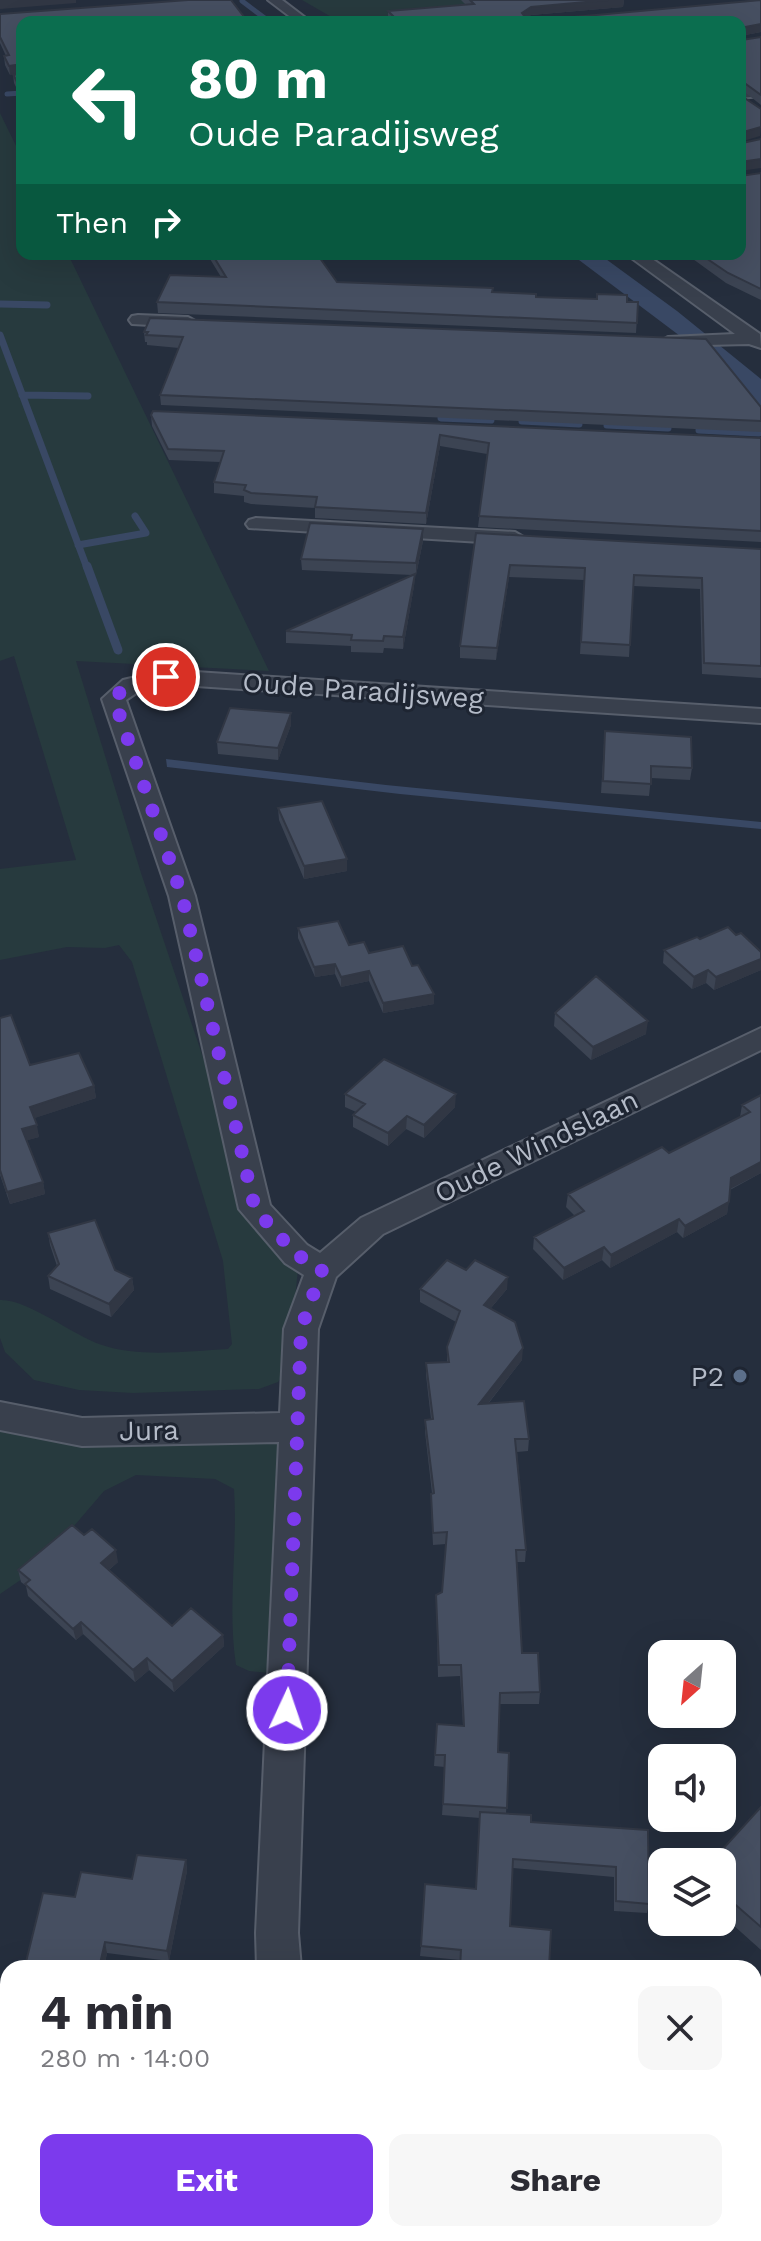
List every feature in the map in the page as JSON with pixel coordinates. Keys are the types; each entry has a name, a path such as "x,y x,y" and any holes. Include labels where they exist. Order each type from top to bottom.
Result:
{"street":[{"path":"274,0 297,16"},
{"path":"746,101 750,104"},
{"path":"643,260 758,341"},
{"path":"138,320 202,322"},
{"path":"648,341 758,341"},
{"path":"256,524 540,539"},
{"name":"Oude Paradijsweg","path":"322,1270 296,1254 255,1209 182,896 114,699 122,688 138,680 166,677 761,716"},
{"name":"Oude Windslaan","path":"322,1270 372,1226 761,1038"},
{"path":"279,1960 277,1933 301,1329 322,1270"},
{"name":"Jura","path":"0,1416 82,1432 299,1427"}],"green space":[{"path":"302,0 593,0 409,16 330,16"},
{"path":"0,113 16,146 16,260 71,260 269,671 76,661 141,873 262,1233 298,1269 288,1368 278,1382 259,1389 133,1393 79,1390 34,1380 5,1352 0,1338 0,1300 24,1305 90,1340 117,1349 148,1353 181,1352 228,1349 232,1344 223,1261 132,962 119,945 105,948 67,947 0,960 0,869 76,860 14,656 0,661"},
{"path":"0,1409 282,1441 291,1675 249,1671 236,1665 232,1621 234,1489 215,1479 136,1475 104,1491 38,1568 0,1594"}],"water":[{"path":"579,260 607,260 761,379 761,415 688,342"},
{"path":"166,759 386,785 761,822 761,829 400,794 167,767"}],"building":[{"path":"188,0 231,0 243,16 16,16 16,65 9,66 4,56 9,55 0,37 0,14"},
{"path":"470,0 608,0 531,7 522,13 524,16 393,16 388,11 474,4"},
{"path":"761,0 761,24 746,27 746,16 585,16"},
{"path":"761,37 761,95 746,84 746,39"},
{"path":"746,99 761,109 761,127 746,131"},
{"path":"761,139 761,159 746,161 746,142"},
{"path":"761,173 761,289 709,260 746,260 746,175"},
{"path":"216,260 321,260 337,282 493,288 492,292 536,294 536,297 597,299 597,294 627,295 627,302 638,302 637,323 157,302 170,275 226,277"},
{"path":"150,318 706,339 761,407 761,421 160,395 183,337 146,335 148,332 144,332"},
{"path":"153,411 761,438 761,531 479,516 489,443 440,435 426,513 315,507 317,497 251,493 244,490 246,485 214,482 224,451 168,449 151,415"},
{"path":"310,523 423,529 416,563 301,559"},
{"path":"476,533 761,549 761,666 704,663 702,578 634,575 630,645 581,642 585,568 510,565 497,648 460,646"},
{"path":"415,574 403,637 384,636 383,641 351,640 352,635 286,631"},
{"path":"230,708 291,713 278,748 217,742"},
{"path":"605,731 691,737 692,768 651,766 651,784 603,781"},
{"path":"322,801 347,859 304,866 278,808"},
{"path":"338,921 349,945 364,942 369,953 403,946 412,966 418,965 434,994 383,1003 369,971 341,977 335,964 314,967 298,928"},
{"path":"728,927 736,935 741,933 761,952 761,959 716,977 708,970 694,977 664,950 697,937 700,939"},
{"path":"596,976 648,1021 593,1047 555,1013"},
{"path":"11,1015 30,1065 79,1053 94,1086 30,1107 37,1125 22,1129 43,1182 7,1192 0,1170 0,1018"},
{"path":"384,1059 456,1094 424,1125 407,1116 388,1133 353,1115 365,1104 345,1094"},
{"path":"761,1095 761,1162 731,1178 729,1202 685,1226 679,1219 611,1255 604,1247 564,1268 534,1237 584,1211 568,1194 662,1147 669,1153 750,1112 742,1105"},
{"path":"95,1220 115,1270 132,1278 109,1304 48,1276 59,1264 48,1233"},
{"path":"447,1260 466,1270 475,1260 508,1277 484,1305 515,1322 523,1348 479,1404 524,1401 529,1439 515,1439 526,1550 516,1550 522,1653 538,1653 540,1692 500,1693 498,1752 509,1753 507,1808 443,1804 445,1755 435,1755 437,1724 464,1726 461,1665 439,1665 436,1595 442,1592 447,1532 433,1533 431,1494 434,1493 425,1420 433,1419 426,1363 449,1362 447,1347 460,1311 420,1289"},
{"path":"72,1525 84,1535 92,1529 116,1550 101,1563 172,1626 191,1608 223,1635 172,1681 147,1658 133,1670 81,1622 73,1629 25,1584 30,1580 18,1570"},
{"path":"761,1807 761,1927 736,1905 736,1848 724,1848"},
{"path":"480,1812 531,1815 531,1822 648,1830 648,1904 616,1901 616,1867 513,1859 510,1926 551,1930 549,1960 460,1960 461,1950 421,1946 425,1884 476,1889"},
{"path":"137,1855 186,1860 167,1951 105,1942 101,1960 26,1960 43,1893 75,1897 81,1872 132,1879"}],"waterway":[{"path":"242,1 262,16"},
{"path":"7,94 16,93"},
{"path":"0,304 47,305"},
{"path":"0,335 22,395"},
{"path":"22,395 88,396"},
{"path":"22,395 78,545"},
{"path":"441,418 491,420"},
{"path":"522,421 579,424"},
{"path":"607,425 668,428"},
{"path":"699,430 759,433"},
{"path":"78,545 146,533 135,516"},
{"path":"78,545 87,568"},
{"path":"87,566 118,650"}],"place":[{"name":"P2","path":"740,1376"}],"route":[{"path":"166,677 138,680 122,688 114,699 182,896 255,1209 296,1254 322,1270 301,1329 287,1710"}]}
